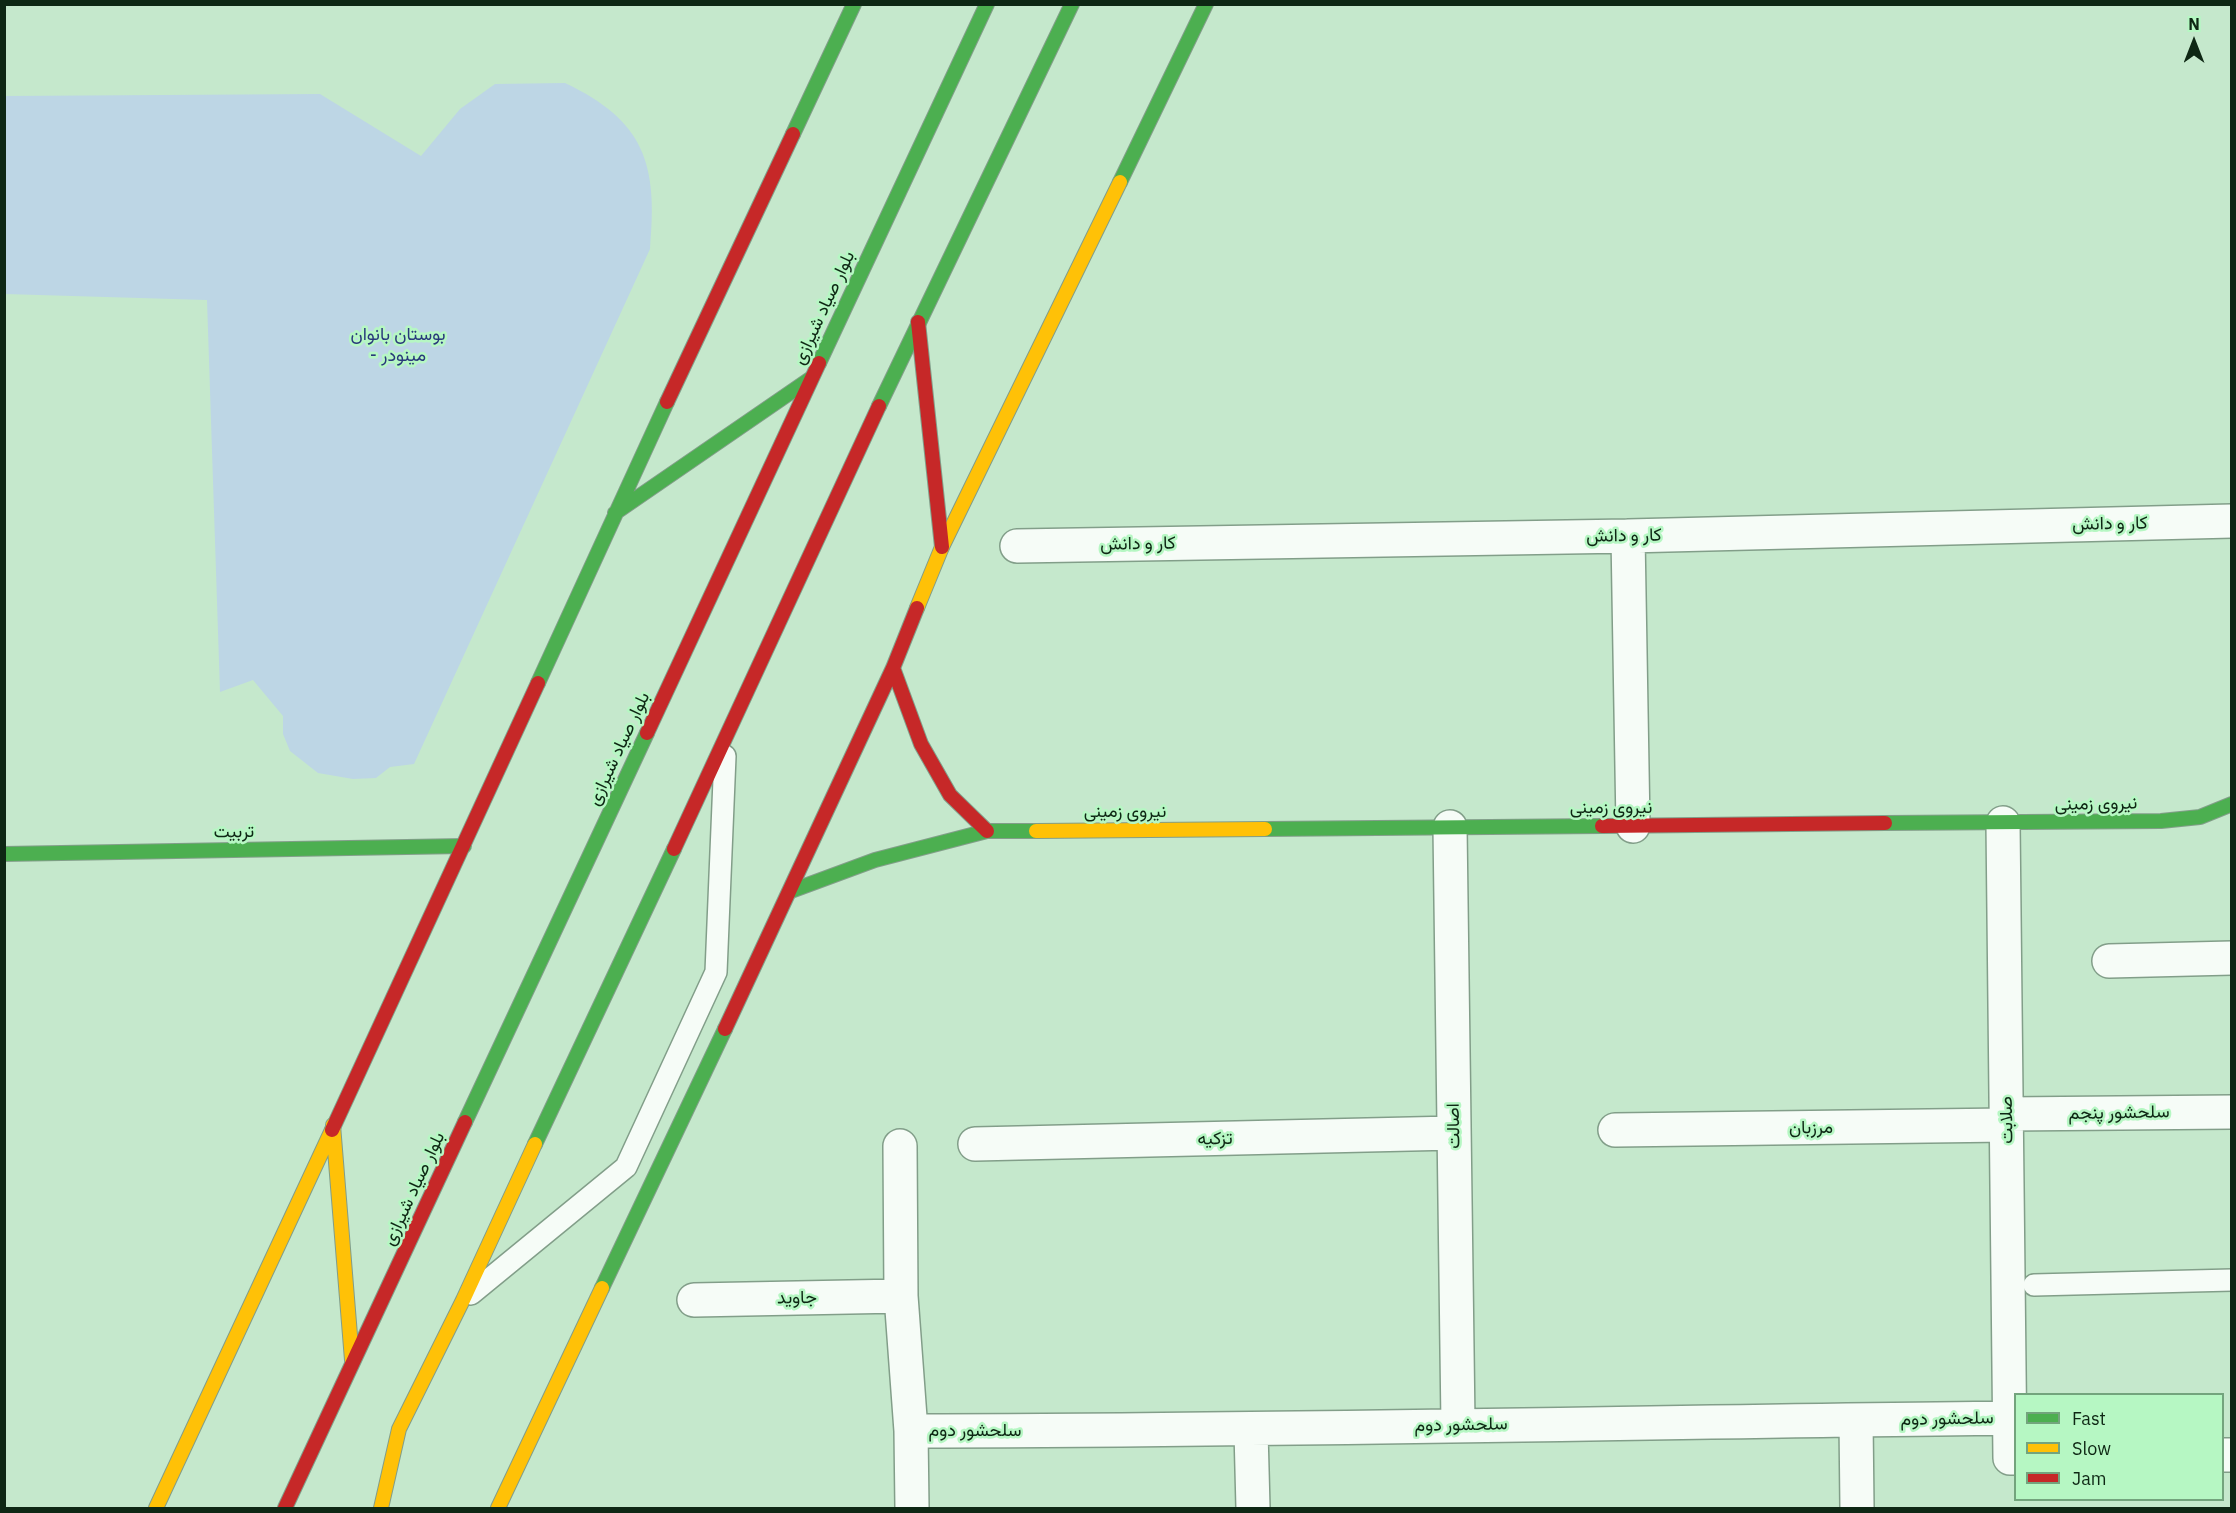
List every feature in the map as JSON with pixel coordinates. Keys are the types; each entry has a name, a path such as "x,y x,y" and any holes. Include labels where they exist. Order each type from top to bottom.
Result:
{"street":[{"path":"156,1509 333,1123 464,846 614,514 854,4"},
{"path":"381,1509 399,1429 463,1300 584,1036 726,741 918,321 1072,4"},
{"path":"498,1509 791,891 893,668 942,547 1206,4"},
{"name":"بلوار صیاد شیرازی","path":"285,1509 986,6"},
{"path":"918,321 942,547"},
{"path":"614,514 811,378"},
{"name":"کار و دانش","path":"1017,546 1628,536 2232,521"},
{"path":"1628,536 1633,826"},
{"path":"893,668 921,744 950,795 987,831"},
{"name":"نیروی زمینی","path":"791,891 896,854 987,831 2161,820 2200,817 2232,804"},
{"name":"صلابت","path":"2003,823 2010,1458 2014,1458"},
{"name":"اصالت","path":"1450,827 1458,1424"},
{"name":"تربیت","path":"4,854 464,846"},
{"path":"2109,961 2232,958"},
{"name":"سلحشور پنجم","path":"2007,1120 2232,1112"},
{"name":"مرزبان","path":"1615,1130 2007,1120"},
{"path":"333,1123 353,1363"},
{"name":"تزکیه","path":"975,1144 1454,1133"},
{"path":"900,1146 901,1296 911,1431 912,1509"},
{"name":"جاوید","path":"694,1300 901,1296"},
{"name":"سلحشور دوم","path":"911,1431 1251,1431 1458,1424 2010,1418"},
{"path":"1856,1420 1857,1509"},
{"path":"1251,1431 1253,1509"}],"lane":[{"path":"463,1300 626,1167 716,972 726,741"},
{"path":"2034,1285 2232,1280"}],"green space":[{"name":"بوستان بانوان - مینودر","path":"565,83 613,113 629,130 641,148 648,169 651,193 650,249 414,764 390,767 376,778 353,779 318,773 290,751 283,734 283,716 253,680 220,692 207,300 5,294 5,96 320,94 421,156 460,109 495,84"}],"traffic: fast":[{"path":"793,134 854,4"},
{"path":"819,363 987,4"},
{"path":"879,406 1072,4"},
{"path":"1120,182 1206,4"},
{"path":"615,513 810,379"},
{"path":"538,683 667,402"},
{"path":"465,1122 647,733"},
{"path":"1885,823 2161,821 2200,817 2232,804"},
{"path":"1265,829 1602,826"},
{"path":"791,891 875,860 987,831 1036,831"},
{"path":"4,854 464,846"},
{"path":"535,1144 674,849"},
{"path":"602,1288 725,1029"}],"traffic: slow":[{"path":"917,608 942,547 1120,182"},
{"path":"1036,831 1265,829"},
{"path":"333,1125 352,1360"},
{"path":"156,1508 332,1130"},
{"path":"381,1508 399,1429 463,1300 535,1144"},
{"path":"498,1508 602,1288"}],"traffic: jam":[{"path":"667,402 793,134"},
{"path":"918,322 942,547"},
{"path":"647,733 819,363"},
{"path":"674,849 879,406"},
{"path":"725,1029 893,668 917,608"},
{"path":"893,668 921,744 950,795 987,831"},
{"path":"332,1130 538,683"},
{"path":"1602,826 1885,823"},
{"path":"285,1508 465,1122"}]}
